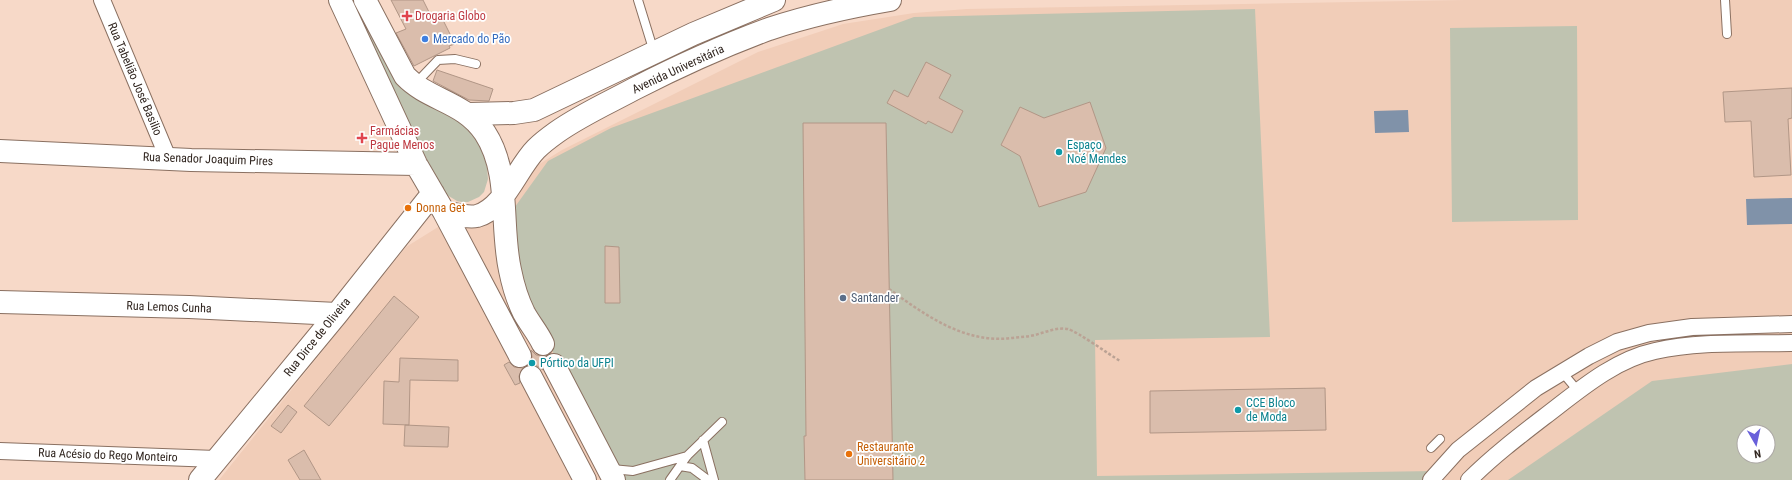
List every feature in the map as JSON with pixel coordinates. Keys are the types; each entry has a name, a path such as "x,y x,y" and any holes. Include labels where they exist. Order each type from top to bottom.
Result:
{"main road":[{"path":"340,0 416,164 444,212 520,356"},
{"path":"365,0 405,76 414,85 469,114 490,142 498,163 503,197 509,268 515,291 524,313 543,344"},
{"name":"Avenida Universitária","path":"469,114 514,113 534,110 719,22 774,0"},
{"name":"Avenida Universitária","path":"444,212 464,216 476,216 494,207 503,197 517,173 536,149 556,132 584,115 654,79 732,44 770,29 859,6 890,0"},
{"path":"650,55 654,79"},
{"name":"Rua Senador Joaquim Pires","path":"0,151 168,158 416,164"},
{"name":"Rua Dirce de Oliveira","path":"200,480 337,314 433,193"},
{"name":"Rua Lemos Cunha","path":"0,302 189,307 337,314"},
{"path":"554,364 611,475"},
{"path":"531,377 585,480"},
{"path":"553,420 577,409"}],"street":[{"name":"Rua Tabelião José Basilio","path":"102,0 168,158"},
{"path":"1431,480 1458,450 1536,388 1589,356 1618,342 1650,333 1692,327 1792,324"},
{"path":"1469,480 1518,437 1578,390 1632,359 1654,351 1681,346 1792,343"},
{"name":"Rua Acésio do Rego Monteiro","path":"0,450 216,459"}],"lane":[{"path":"638,0 650,55"},
{"path":"1725,0 1727,34"},
{"path":"414,85 438,60 455,59 476,64"},
{"path":"1562,372 1578,390"},
{"path":"670,480 687,456 722,422"},
{"path":"1431,448 1440,439"},
{"path":"703,440 714,480"},
{"path":"611,475 633,471 687,456"},
{"path":"680,466 692,468 708,480"}],"path":[{"path":"890,289 920,312 938,322 976,337 1009,338 1034,335 1054,329 1069,330 1120,361"}],"shaded area":[{"path":"1465,0 1792,0 1792,480 219,480 406,247 562,150 758,52 843,24 914,13 967,9"}],"green space":[{"path":"351,0 359,0 394,68 467,123 486,158 488,179 484,192 479,197 468,202 462,202 457,201 447,195 400,112"},
{"path":"1255,9 1270,337 1095,340 1097,476 1435,471 1424,480 618,480 526,299 512,211 548,161 611,128 914,17"},
{"path":"1577,26 1578,220 1452,222 1450,28"},
{"path":"1792,364 1792,480 1508,480 1652,381"}],"water":[{"path":"1408,110 1409,132 1375,133 1374,111"},
{"path":"1792,198 1792,224 1747,225 1746,199"}],"building":[{"name":"Mercado do Pão","path":"391,0 423,0 431,16 439,12 455,44 414,66 396,33 406,29"},
{"path":"926,62 951,75 939,98 963,111 952,133 928,121 926,124 887,103 894,90 908,97"},
{"path":"437,70 493,89 489,101 469,100 433,81"},
{"path":"1792,88 1792,118 1788,119 1791,175 1754,177 1751,121 1725,122 1723,92"},
{"name":"Espaço Noé Mendes","path":"1090,102 1106,148 1086,192 1039,207 1020,156 1001,145 1020,107 1044,118"},
{"path":"803,123 886,123 893,480 805,480 804,436 806,436"},
{"path":"605,246 619,247 620,303 605,303"},
{"path":"394,296 419,317 329,426 304,406"},
{"path":"531,350 536,355 546,356 542,364 543,370 537,366 528,365 532,357"},
{"path":"400,358 458,360 458,381 410,380 409,425 383,424 384,381 399,382"},
{"path":"509,362 514,367 523,368 519,376 520,383 515,385 504,365"},
{"name":"CCE Bloco de Moda","path":"1325,388 1326,430 1150,433 1150,391"},
{"path":"288,405 297,412 281,433 271,426"},
{"path":"405,425 449,427 448,447 404,446"},
{"path":"304,450 321,480 300,480 288,460"}],"place":[{"name":"Drogaria Globo","path":"407,16"},
{"name":"Mercado do Pão","path":"425,39"},
{"name":"Farmácias Pague Menos","path":"362,138"},
{"name":"Espaço Noé Mendes","path":"1059,152"},
{"name":"Donna Get","path":"408,208"},
{"name":"Santander","path":"843,298"},
{"name":"Pórtico da UFPI","path":"532,363"},
{"name":"CCE Bloco de Moda","path":"1238,410"},
{"name":"Restaurante Universitário 2","path":"849,454"}]}
